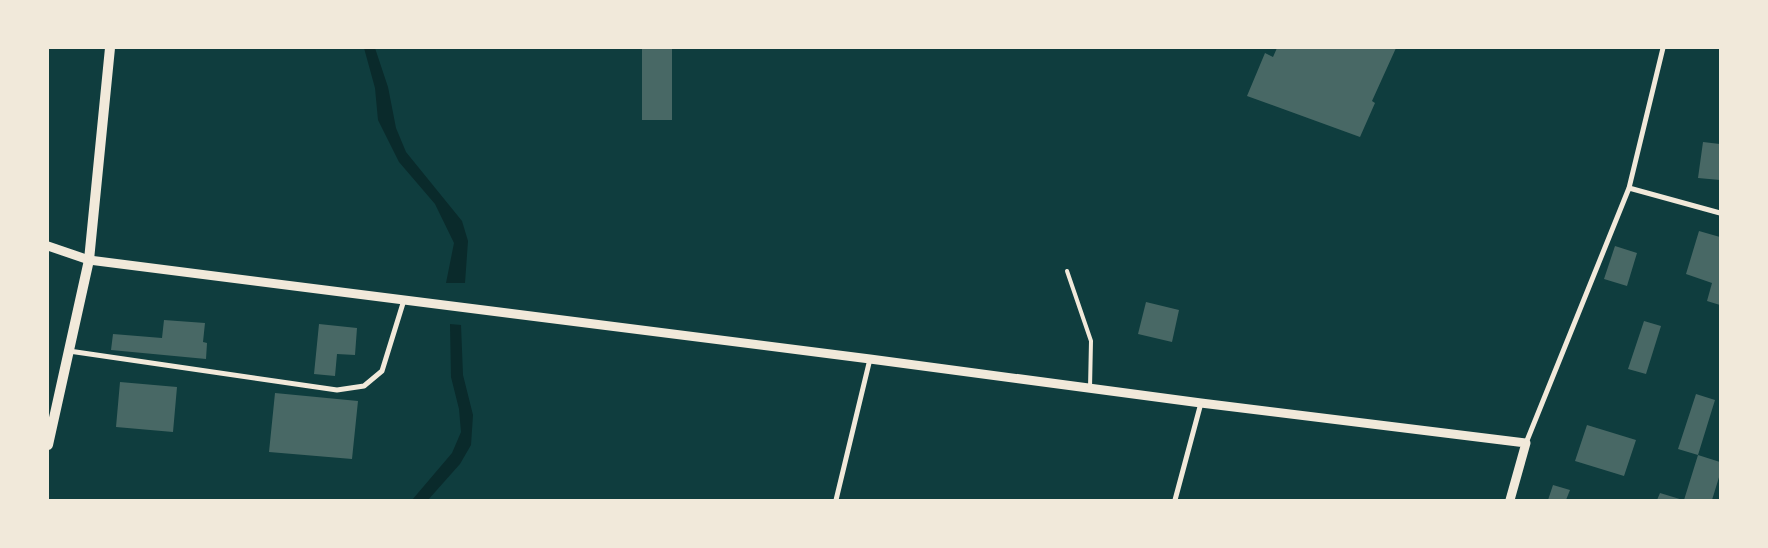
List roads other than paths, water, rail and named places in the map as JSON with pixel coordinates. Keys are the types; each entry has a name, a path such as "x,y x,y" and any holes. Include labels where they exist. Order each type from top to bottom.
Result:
{"main road":[{"path":"48,445 89,260 110,48"}],"street":[{"path":"1510,500 1526,442 1629,188 1663,48"},
{"path":"1629,188 1720,214"},
{"path":"48,246 89,260 1201,403 1526,442"},
{"path":"68,351 337,390 364,386 382,371 404,300"},
{"path":"836,500 870,359"},
{"path":"1175,500 1201,403"}],"lane":[{"path":"1067,271 1091,341 1090,388"}],"water":[{"path":"364,48 375,48 388,87 396,128 406,152 462,221 468,241 465,283 446,283 454,243 435,204 399,162 378,120 375,88"},
{"path":"450,324 461,325 463,375 473,415 471,445 460,464 428,500 412,500 452,453 461,432 459,409 451,377"}]}
